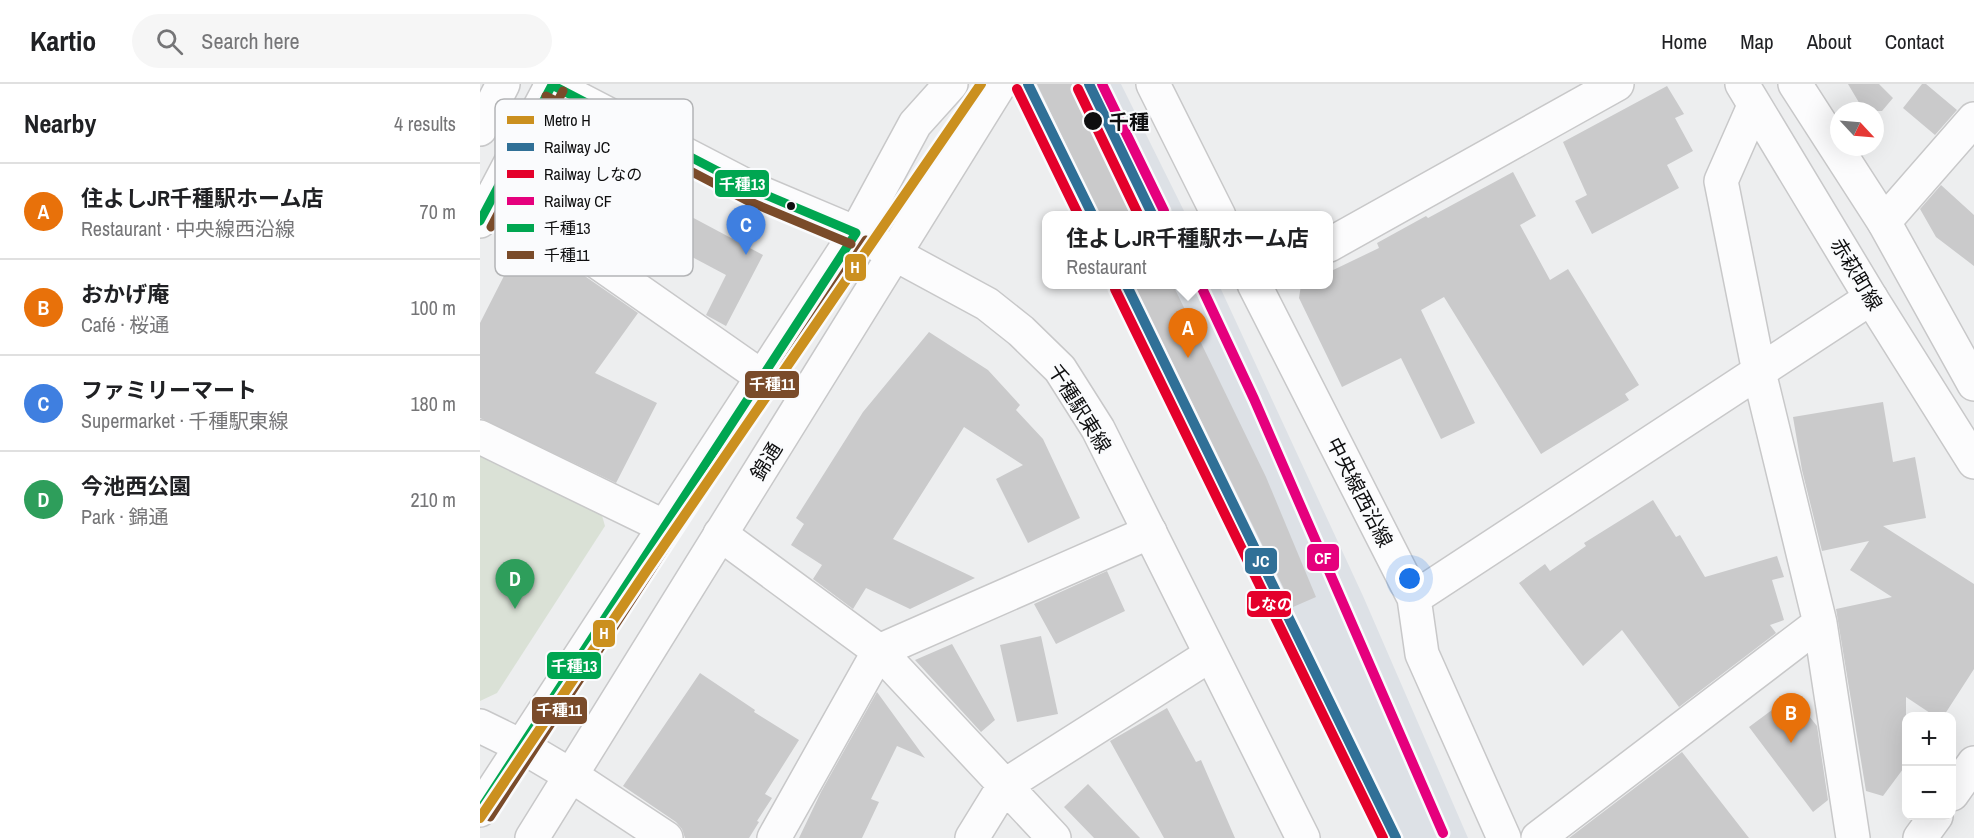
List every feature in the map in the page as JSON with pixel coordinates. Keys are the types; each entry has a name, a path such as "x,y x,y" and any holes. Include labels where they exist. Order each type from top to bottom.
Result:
{"street":[{"path":"495,99 503,84"},
{"path":"543,99 551,84"},
{"name":"千種駅東線","path":"551,84 580,99"},
{"path":"480,810 856,233 915,124 951,84"},
{"name":"錦通","path":"532,838 1000,84"},
{"path":"1153,84 1216,211"},
{"path":"1333,243 1617,84"},
{"path":"1797,85 1884,222 1972,374"},
{"path":"1749,95 1721,181 1759,372 1820,624 1853,838"},
{"name":"赤萩町線","path":"1749,95 1871,298 1974,462"},
{"path":"480,129 495,100"},
{"path":"1884,222 1974,119"},
{"name":"千種駅東線","path":"693,157 754,189 856,233 987,304 1022,331 1060,369 1098,429 1303,838"},
{"path":"480,221 495,193"},
{"path":"618,276 762,377"},
{"name":"中央線西沿線","path":"1257,289 1414,598 1422,654 1504,838"},
{"path":"1414,598 1871,298"},
{"path":"480,437 665,527"},
{"path":"774,838 879,651 1150,532"},
{"path":"720,534 879,651 1054,838"},
{"path":"1538,838 1820,624"},
{"path":"972,838 1004,786 1210,655"},
{"path":"480,726 523,747 572,776 666,838"},
{"path":"1956,788 1974,763"},
{"path":"1920,838 1933,820"}],"shaded area":[{"path":"1006,84 1121,84 1184,211 1071,211 1020,106"},
{"path":"1109,289 1221,289 1363,596 1468,838 1376,838"},
{"path":"480,452 601,512 605,526 497,693 480,701"}],"building":[{"path":"1037,84 1076,84 1137,211 1098,211"},
{"path":"1848,84 1879,84 1893,98 1884,109 1884,102 1859,102"},
{"path":"1922,84 1926,84 1957,110 1935,135 1903,108"},
{"path":"1667,86 1684,114 1675,118 1693,151 1667,165 1679,188 1592,234 1575,201 1587,195 1563,142"},
{"path":"1513,172 1536,216 1520,225 1550,280 1568,269 1639,385 1625,394 1629,400 1541,454 1444,297 1421,310 1475,423 1441,439 1401,358 1342,387 1299,298 1300,289 1333,289 1333,270 1379,248 1377,243 1426,216 1428,218"},
{"path":"1941,185 1974,215 1974,266 1936,237 1920,209"},
{"path":"693,218 763,255 726,326 706,315 726,275 693,257"},
{"path":"504,276 585,276 638,313 595,373 657,403 616,483 480,418 480,323"},
{"path":"1136,289 1175,289 1266,477 1316,597 1293,607"},
{"path":"929,332 988,370 1020,405 1016,410 1043,439 1080,518 1028,543 996,479 1023,465 964,427 893,539 975,578 910,609 866,588 853,609 813,579 822,565 791,545 804,524 796,518 863,412"},
{"path":"1883,402 1893,462 1915,457 1926,518 1883,526 1974,584 1974,669 1946,712 1928,712 1906,697 1906,712 1902,712 1902,770 1883,796 1866,791 1836,609 1892,597 1850,570 1869,541 1822,551 1802,470 1793,417"},
{"path":"1653,500 1676,537 1680,535 1705,577 1777,556 1784,577 1772,580 1784,620 1770,625 1776,633 1679,707 1622,630 1583,666 1519,583 1545,564 1550,571 1586,546 1584,543"},
{"path":"1107,571 1125,611 1056,644 1034,604"},
{"path":"1041,636 1058,714 1017,722 1000,645"},
{"path":"952,644 995,720 981,732 915,660"},
{"path":"700,673 755,710 754,712 799,740 765,794 772,798 749,838 685,838 676,822 623,786"},
{"path":"877,692 925,758 897,746 871,799 879,802 862,838 799,838 821,792"},
{"path":"1797,701 1817,726 1828,800 1813,812 1749,727 1780,704 1785,710"},
{"path":"1167,708 1196,762 1201,760 1235,838 1164,838 1110,741"},
{"path":"1682,752 1749,838 1569,838"},
{"path":"1088,784 1140,838 1094,838 1064,807"}],"metro line":[{"name":"H","path":"480,818 647,570 981,84"}],"rail line":[{"name":"JC","path":"1028,84 1091,211"},
{"name":"JC","path":"1089,84 1151,211"},
{"name":"CF","path":"1102,84 1164,211"},
{"name":"しなの","path":"1017,89 1077,211"},
{"name":"しなの","path":"1078,89 1137,211"},
{"name":"しなの","path":"1115,289 1383,838"},
{"name":"JC","path":"1128,289 1396,838"},
{"name":"CF","path":"1202,289 1254,399 1443,833"}],"transit line":[{"name":"千種13","path":"552,85 579,99"},
{"name":"千種13","path":"545,99 552,85"},
{"name":"千種11","path":"559,99 563,91"},
{"name":"千種11","path":"546,96 552,99"},
{"name":"千種13","path":"693,158 754,190 856,233"},
{"name":"千種11","path":"693,172 748,201 851,244"},
{"name":"千種13","path":"480,221 495,193"},
{"name":"千種11","path":"491,227 495,219"},
{"name":"千種13","path":"480,810 856,233"},
{"name":"千種11","path":"490,817 866,240"}],"place":[{"name":"千種","path":"1093,121"},
{"name":"ファミリーマート","path":"746,255"},
{"name":"住よしJR千種駅ホーム店","path":"1188,358"},
{"name":"今池西公園","path":"515,609"},
{"name":"おかげ庵","path":"1791,743"}]}
